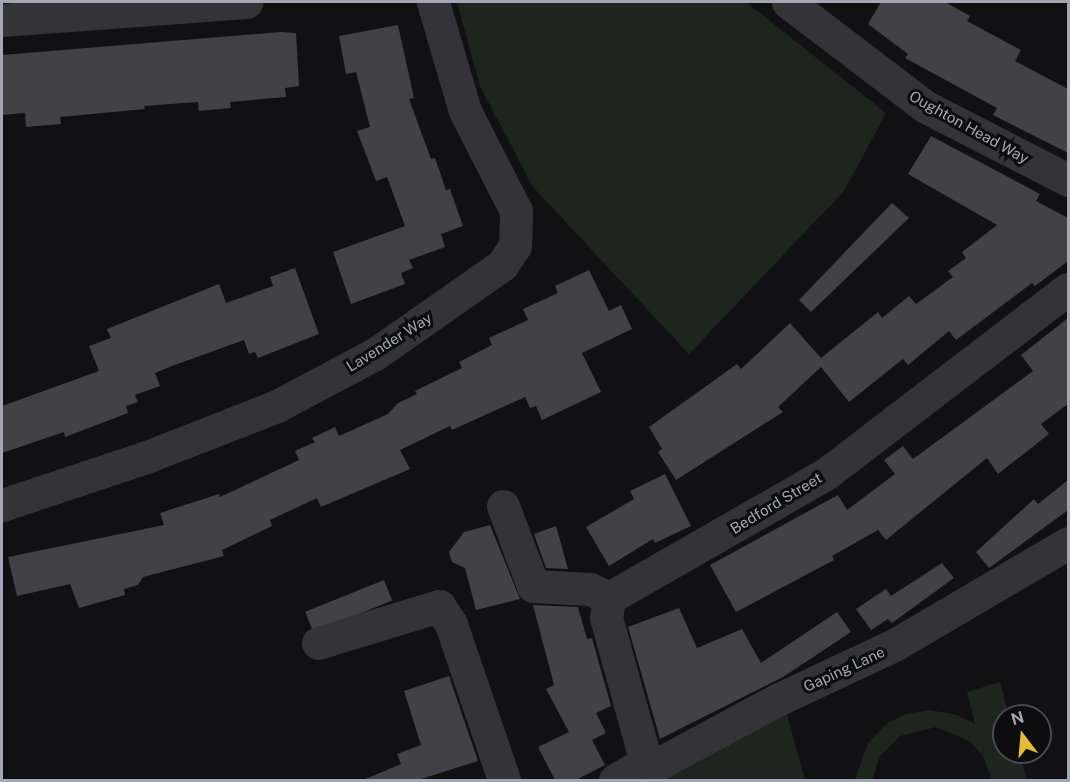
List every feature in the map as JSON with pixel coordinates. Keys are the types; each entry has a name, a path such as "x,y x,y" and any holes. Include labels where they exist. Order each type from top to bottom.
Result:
{"street":[{"path":"2,20 83,8 246,2"},
{"name":"Lavender Way","path":"2,505 149,456 277,406 375,354 502,265 515,246 516,211 465,111 432,2"},
{"name":"Oughton Head Way","path":"788,2 926,107 1068,180"},
{"name":"Bedford Street","path":"609,598 827,473 1068,289"},
{"path":"502,506 533,586 590,589 609,598 606,618 646,762"},
{"name":"Gaping Lane","path":"615,780 646,762 658,764 775,701 896,644 1068,543"},
{"path":"318,643 439,606 452,624 504,780"}],"shaded area":[{"path":"457,2 746,2 886,113 844,191 689,354 533,187 480,86"},
{"path":"1000,682 1006,704 992,704 992,764 1022,764 1027,780 992,780 983,756 970,741 936,727 900,736 880,756 872,780 855,780 868,743 886,724 906,714 930,710 957,715 975,724 967,692"},
{"path":"785,707 805,780 648,780"}],"building":[{"path":"881,2 945,2 970,16 967,21 1021,50 1015,61 1068,89 1068,153 993,115 997,108 905,58 908,54 868,24"},
{"path":"398,25 414,98 409,99 431,159 435,158 446,190 450,189 463,226 441,234 445,247 409,260 413,268 401,273 405,284 351,304 333,252 405,226 387,177 376,181 357,131 370,127 356,72 346,74 339,36"},
{"path":"281,32 296,33 299,86 285,88 286,97 230,102 231,108 199,111 198,102 144,106 145,109 60,117 61,124 26,127 25,113 2,115 2,55"},
{"path":"931,136 1040,194 1036,201 1068,218 1068,261 1035,286 1032,283 956,340 949,331 908,365 903,359 849,402 821,367 778,407 783,412 676,480 658,452 662,449 649,427 737,364 741,369 790,323 821,358 878,312 882,318 909,296 916,304 953,277 948,271 966,258 962,252 997,225 908,174"},
{"path":"892,203 909,218 811,312 799,300"},
{"path":"295,268 319,334 258,358 255,352 249,354 244,340 172,366 155,373 160,386 135,395 138,402 126,406 128,413 65,437 64,432 2,453 2,406 99,371 89,346 111,338 107,329 219,284 226,303 273,286 270,277"},
{"path":"589,270 609,311 621,305 632,329 582,353 601,392 542,420 536,406 530,408 525,397 452,430 450,426 400,450 410,469 321,507 317,498 270,520 272,526 222,550 224,556 143,577 138,585 124,589 125,595 79,608 70,584 17,596 8,557 164,525 160,513 219,494 220,497 299,460 295,451 315,442 312,438 335,427 339,436 388,414 398,403 417,394 415,391 462,368 459,362 492,345 489,338 528,320 523,309 558,293 555,286"},
{"path":"1068,318 1068,404 1041,424 1049,434 998,474 987,458 886,540 878,530 832,556 834,560 736,612 710,565 838,495 847,510 895,474 884,460 903,446 913,459 1033,371 1021,355"},
{"path":"665,474 691,526 655,543 653,539 609,566 586,527 634,499 630,491"},
{"path":"1068,480 1068,510 989,568 976,552 1034,499 1038,504"},
{"path":"490,525 520,599 476,610 465,568 452,562 449,552 464,532"},
{"path":"556,526 568,569 546,568 534,534"},
{"path":"942,563 954,578 892,623 888,619 871,630 856,609 886,589 891,596"},
{"path":"384,580 392,600 313,632 305,612"},
{"path":"533,605 578,607 587,639 592,638 611,706 596,713 606,733 592,740 605,765 576,780 555,780 538,747 569,732 546,689 554,685"},
{"path":"679,608 697,648 742,629 761,663 837,612 851,632 783,677 660,739 628,627"},
{"path":"449,676 478,761 418,780 363,780 401,764 397,754 421,745 404,691"}]}
